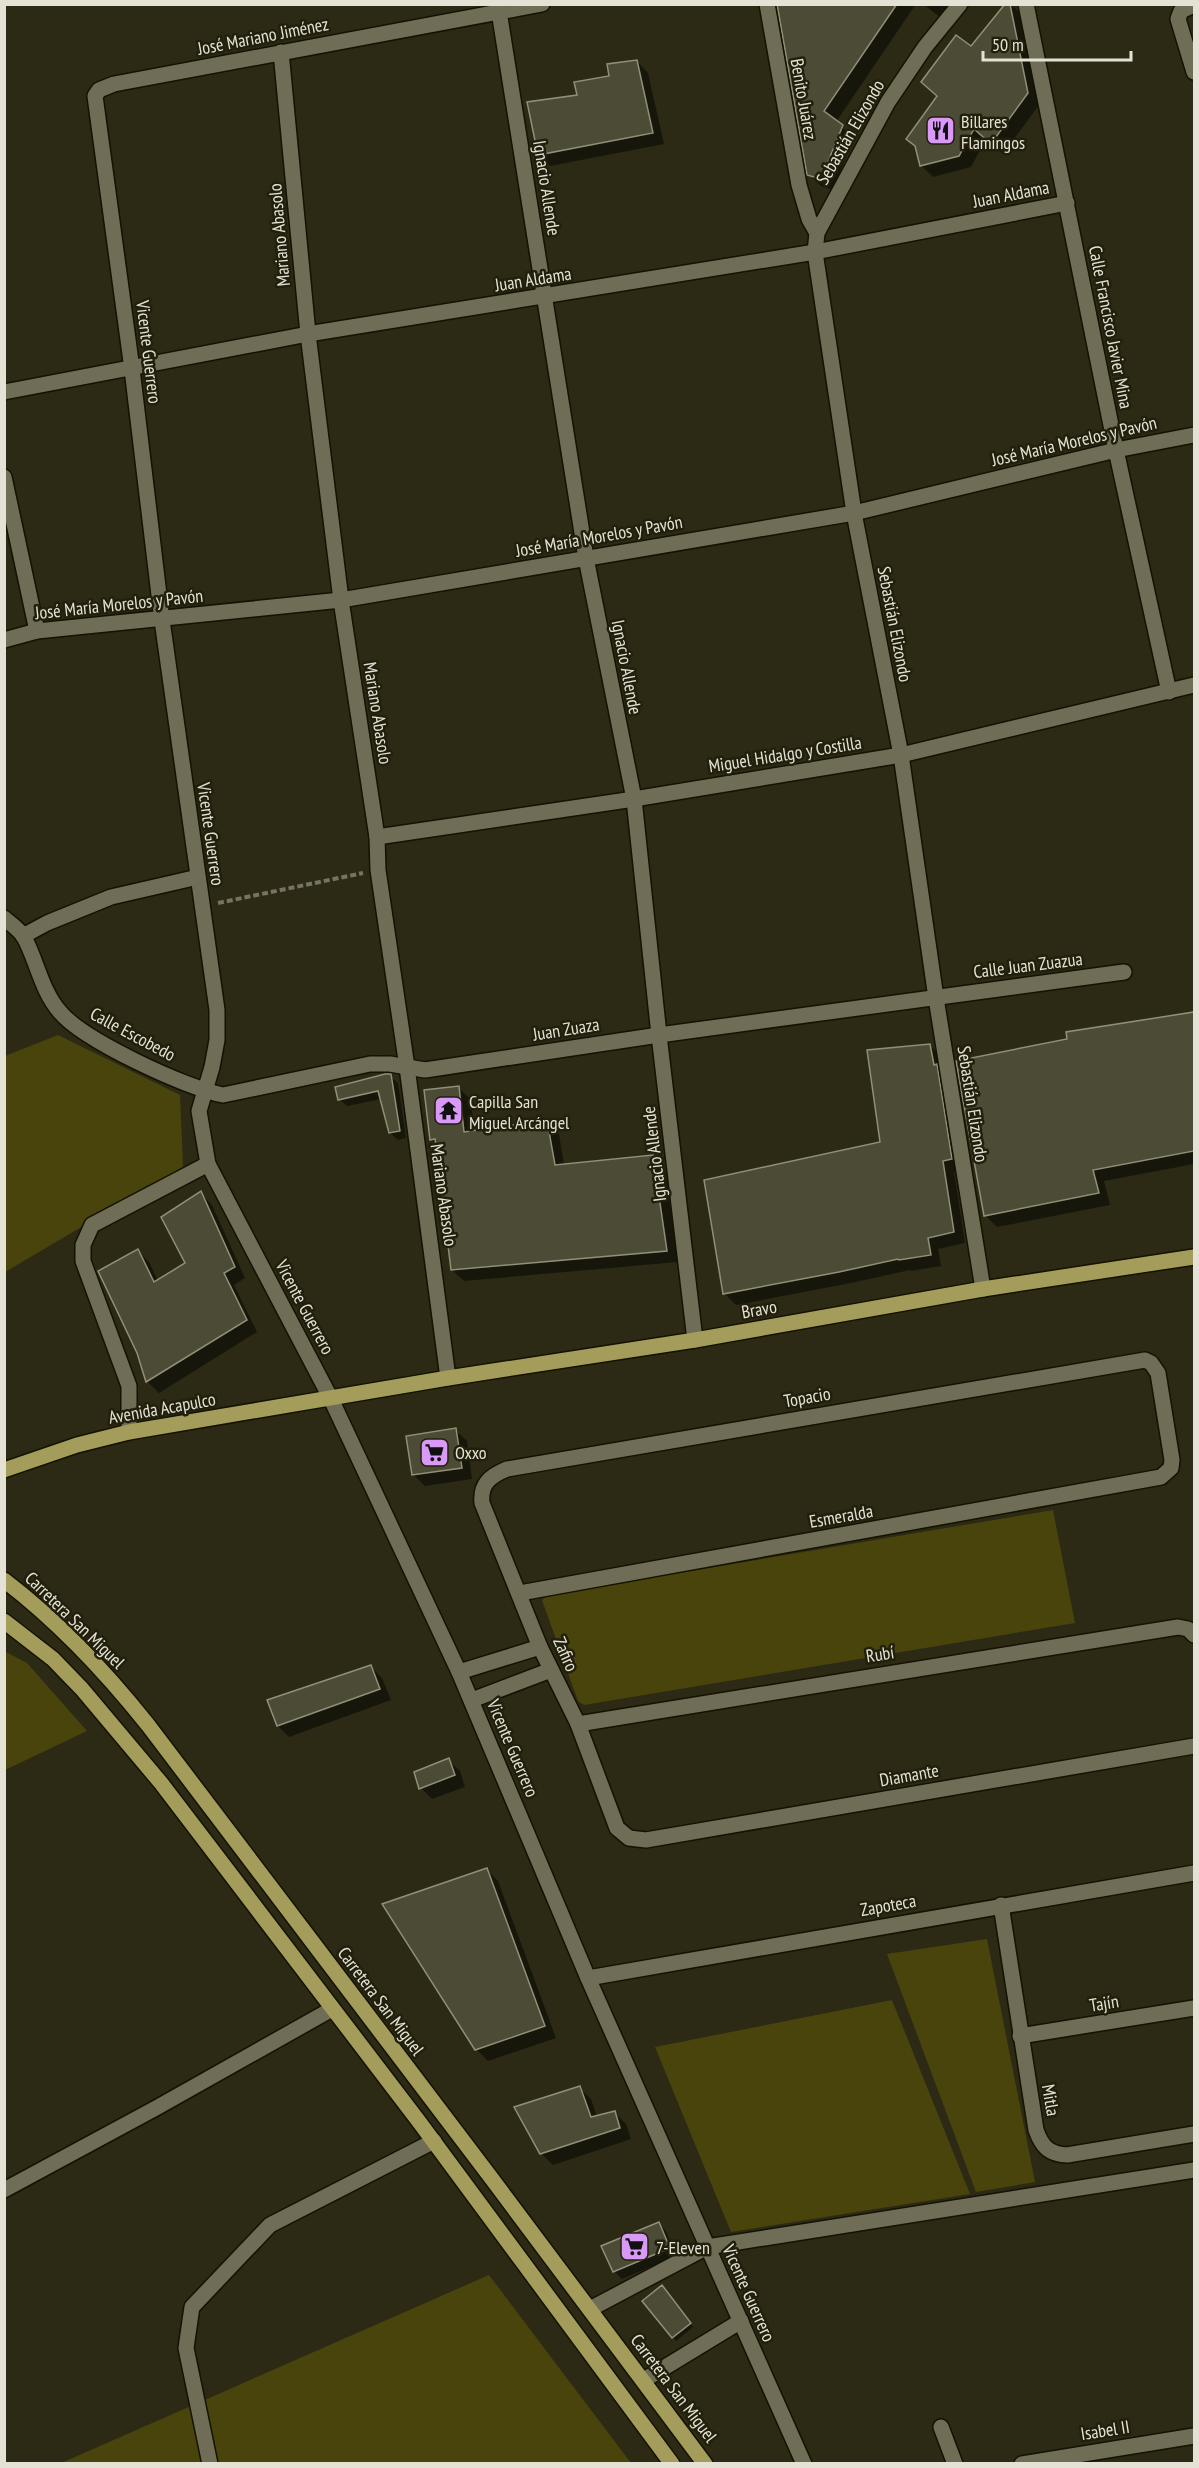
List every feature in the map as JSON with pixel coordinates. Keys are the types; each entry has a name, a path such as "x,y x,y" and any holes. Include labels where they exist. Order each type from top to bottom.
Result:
{"main road":[{"name":"Bravo","path":"331,1399 448,1378 695,1340 983,1289 1194,1257"},
{"name":"Avenida Acapulco","path":"4,1470 77,1445 129,1432 331,1399"},
{"name":"Carretera San Miguel","path":"4,1580 29,1599 75,1642 115,1684 705,2463"},
{"path":"4,1621 53,1659 161,1783 434,2141 672,2463"}],"street":[{"name":"José Mariano Jiménez","path":"99,90 114,84 499,9 542,4"},
{"name":"Benito Juárez","path":"767,4 799,185 809,219 817,233"},
{"name":"Sebastián Elizondo","path":"960,4 925,47 888,102 817,233 815,252 854,513 901,755 936,998 983,1289"},
{"name":"Calle Francisco Javier Mina","path":"1026,4 1116,450 1169,692"},
{"path":"1194,5 1181,12 1178,19 1194,72"},
{"name":"Ignacio Allende","path":"499,9 586,558 634,799 695,1340"},
{"name":"Mariano Abasolo","path":"281,52 308,334 341,600 376,837 378,870 407,1067 448,1378"},
{"name":"Vicente Guerrero","path":"99,90 95,96 95,103 132,369 162,620 217,1010 217,1040 213,1067 199,1111 208,1164 331,1399 459,1672 588,1978 804,2463"},
{"name":"Juan Aldama","path":"4,392 308,334 815,252 1067,203"},
{"name":"José María Morelos y Pavón","path":"4,640 36,631 341,600 854,513 1116,450 1194,435"},
{"path":"4,477 36,631"},
{"name":"Miguel Hidalgo y Costilla","path":"376,837 634,799 901,755 1194,685"},
{"path":"4,918 23,936 47,923 111,897 198,877"},
{"name":"Calle Escobedo","path":"23,936 45,988 60,1012 80,1029 105,1045 204,1091"},
{"name":"Calle Juan Zuazua","path":"936,998 1124,972"},
{"name":"Juan Zuaza","path":"204,1091 223,1095 370,1064 390,1064 425,1070 659,1035 936,998"},
{"path":"129,1432 129,1386 83,1261 83,1245 92,1225 208,1164"},
{"name":"Topacio","path":"486,1481 507,1469 1137,1360 1151,1363 1158,1373 1172,1460 1168,1472"},
{"name":"Esmeralda","path":"520,1593 1151,1480 1168,1472"},
{"name":"Zafiro","path":"486,1481 481,1492 482,1503 540,1647 578,1724 617,1828 629,1838"},
{"name":"Rubí","path":"578,1724 1178,1627 1191,1632"},
{"path":"459,1672 540,1647"},
{"path":"471,1700 551,1670"},
{"name":"Diamante","path":"629,1838 646,1840 1194,1746"},
{"name":"Zapoteca","path":"588,1978 1194,1873"},
{"name":"Mitla","path":"1001,1905 1036,2130 1047,2150 1055,2154 1067,2154 1194,2134"},
{"name":"Tajín","path":"1020,2036 1194,2008"},
{"path":"4,2190 332,2009"},
{"path":"210,2463 186,2348 192,2307 270,2225 434,2141"},
{"path":"590,2309 707,2247 1194,2170"},
{"path":"644,2380 741,2321"},
{"path":"941,2427 956,2463"},
{"name":"Isabel II","path":"1022,2463 1194,2436"}],"path":[{"path":"202,906 378,870"}],"shaded area":[{"path":"58,1035 180,1095 183,1167 5,1272 5,1056"},
{"path":"1053,1510 1075,1623 584,1705 578,1701 542,1600 548,1595"},
{"path":"4,1651 27,1663 87,1731 5,1770"},
{"path":"987,1939 1035,2182 976,2192 887,1954"},
{"path":"892,2000 970,2194 731,2232 655,2047"},
{"path":"489,2275 631,2463 59,2464"}],"building":[{"path":"777,4 897,4 824,111 843,125 821,179 807,175"},
{"path":"1005,4 1010,4 1028,93 991,144 974,129 959,156 920,166 915,146 906,139 937,96 921,82 956,35 971,46"},
{"path":"637,60 653,133 538,155 527,102 577,95 574,82 609,76 607,64"},
{"path":"1194,1012 1194,1151 1093,1170 1099,1193 984,1216 956,1061 1067,1039 1066,1032"},
{"path":"930,1044 934,1065 937,1064 952,1159 943,1161 954,1232 928,1238 931,1255 898,1259 723,1294 704,1180 880,1142 867,1050"},
{"path":"391,1074 400,1131 389,1133 378,1091 338,1100 335,1087"},
{"path":"459,1086 464,1132 547,1120 555,1165 653,1155 667,1251 451,1270 435,1139 430,1140 424,1090"},
{"path":"201,1191 235,1267 224,1273 247,1320 146,1382 137,1353 98,1271 138,1249 154,1282 185,1263 161,1217"},
{"name":"Oxxo","path":"456,1428 462,1468 412,1475 406,1436"},
{"path":"371,1665 380,1689 277,1726 267,1700"},
{"path":"449,1758 455,1775 419,1789 414,1772"},
{"path":"487,1868 545,2026 475,2050 382,1904"},
{"path":"580,2086 591,2117 615,2111 620,2128 540,2154 514,2107"},
{"name":"7-Eleven","path":"659,2222 670,2248 613,2272 601,2246"},
{"path":"662,2285 691,2323 672,2338 642,2301"}],"place":[{"name":"Billares Flamingos","path":"940,131"},
{"name":"Capilla San Miguel Arcángel","path":"448,1111"},
{"name":"Oxxo","path":"434,1452"},
{"name":"7-Eleven","path":"635,2247"}]}
